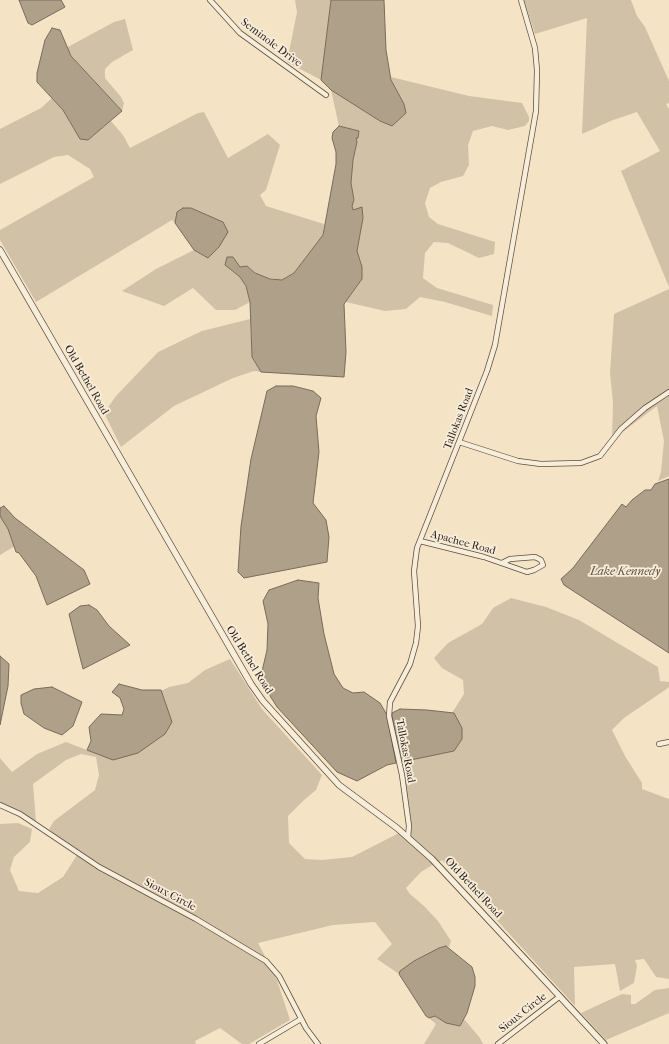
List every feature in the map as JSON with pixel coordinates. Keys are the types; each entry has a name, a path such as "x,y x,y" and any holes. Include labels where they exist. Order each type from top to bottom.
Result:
{"street":[{"name":"Seminole Drive","path":"210,0 236,30 326,95"},
{"name":"Tallokas Road","path":"408,837 409,826 389,714 391,698 410,664 416,643 418,626 414,569 420,541 488,371 496,345 536,117 537,70 535,48 521,0"},
{"name":"Old Bethel Road","path":"0,250 251,684 272,712 339,785 408,837 432,859 604,1044"},
{"path":"459,442 518,461 560,464 588,461 600,456 621,429 645,408 669,392"},
{"name":"Apachee Road","path":"420,541 432,543 526,572 534,570 542,564 541,560 535,557 510,559 502,564"},
{"path":"659,744 669,742"},
{"name":"Sioux Circle","path":"0,805 20,814 99,867 196,919 259,956 273,968 279,976 306,1027 318,1044"},
{"name":"Sioux Circle","path":"498,1044 559,997"},
{"path":"259,1044 302,1019"}],"shaded area":[{"path":"295,0 331,0 321,80 287,62 297,12"},
{"path":"524,0 631,0 637,16 645,27 669,81 669,103 666,104 669,109 669,287 621,171 660,151 637,112 613,120 582,134 587,18 535,34"},
{"path":"125,19 133,50 112,62 105,69 105,78 121,97 124,103 122,111 71,56 66,48 114,22"},
{"path":"391,77 469,96 522,103 529,117 529,121 525,126 508,130 492,126 473,131 468,145 469,165 463,176 441,182 430,188 425,203 429,217 438,224 495,242 494,254 479,258 448,243 434,242 425,253 423,278 437,288 493,305 492,316 445,302 420,297 406,309 385,311 346,302 362,279 362,267 357,251 363,218 362,207 353,210 352,206 354,200 351,183 353,160 357,142 356,138 359,132 339,126 331,90 380,121 392,126 400,117"},
{"path":"52,98 63,110 80,139 88,140 111,121 123,135 130,148 198,113 204,112 228,158 268,134 280,145 266,190 260,195 266,206 324,224 323,235 294,273 282,280 261,277 247,266 240,267 233,257 230,270 240,277 246,286 250,302 235,310 216,310 193,288 164,306 122,291 156,269 194,250 208,257 172,220 36,302 0,240 0,230 94,177 90,169 68,155 54,157 0,184 0,129 41,108"},
{"path":"669,289 669,476 658,481 661,472 664,441 657,406 612,440 613,403 610,373 614,314"},
{"path":"250,319 252,357 261,372 254,371 233,378 174,406 121,447 104,413 116,396 158,352 202,331"},
{"path":"0,516 8,529 15,546 0,555"},
{"path":"511,598 546,607 579,620 658,667 660,681 669,682 669,687 624,718 612,730 625,756 642,783 642,789 669,799 669,979 656,977 644,959 635,960 637,966 634,983 620,991 615,964 574,967 575,1006 442,860 439,862 410,836 412,827 401,762 454,751 462,739 462,728 452,713 464,694 463,680 442,668 434,658 448,643 482,624 493,608"},
{"path":"230,659 262,709 322,775 316,790 288,816 289,843 305,859 322,860 352,857 399,833 434,864 421,872 406,888 410,894 438,921 451,941 449,947 446,946 412,964 400,971 399,974 377,959 392,944 375,922 333,925 258,943 276,977 290,1020 249,1044 242,1044 220,1028 195,1041 196,1044 0,1044 0,824 18,823 32,829 30,842 14,857 10,870 19,891 38,893 63,877 77,855 49,829 54,821 95,790 99,775 96,757 81,754 66,760 33,784 36,822 0,803 0,758 12,772 37,754 66,742 113,760 165,703 161,691 169,687 188,683 205,670"},
{"path":"669,988 669,1013 606,1040 581,1013 622,994 631,995 631,1004 635,1004 655,990"},
{"path":"435,1016 446,1023 460,1026 464,1019 480,1038 483,1044 424,1044 436,1024 429,1018"}],"water":[{"path":"19,0 61,0 65,7 32,25 28,23"},
{"path":"331,0 384,0 386,50 391,80 404,104 406,113 392,126 380,121 331,90 321,80"},
{"path":"52,28 60,30 71,56 122,111 88,140 80,139 63,110 37,82 37,73 45,40"},
{"path":"339,126 359,131 358,138 356,138 357,142 353,160 351,183 354,200 352,206 353,210 362,207 363,218 357,251 362,267 362,279 344,304 346,352 344,377 261,372 252,357 250,302 246,286 240,277 225,265 227,257 233,257 240,267 247,266 255,273 270,279 282,280 294,273 323,235 336,164 336,152 332,138 333,132"},
{"path":"183,208 191,208 223,222 228,232 219,247 208,258 194,250 175,223 177,212"},
{"path":"276,386 293,386 313,391 321,398 316,416 319,452 313,503 326,520 329,537 327,562 244,578 238,572 241,526 251,459 267,391"},
{"name":"Lake Kennedy","path":"669,479 669,653 564,585 561,579 573,568 622,504 626,507 632,500 645,490 651,490 655,484"},
{"path":"4,506 15,518 84,570 90,584 47,605 36,576 19,553 16,552 8,529 0,516 0,508"},
{"path":"298,580 319,583 318,598 324,634 334,674 343,688 353,693 364,692 380,703 387,715 396,763 387,765 357,781 337,772 277,707 260,680 267,650 268,624 263,601 269,590"},
{"path":"89,605 97,610 109,626 130,645 83,669 69,614 80,606"},
{"path":"0,656 9,664 8,686 0,725"},
{"path":"119,684 142,690 161,690 172,722 165,734 138,753 113,760 87,750 91,741 89,727 101,714 122,715 124,709 120,698 112,692"},
{"path":"52,687 82,702 73,726 62,735 44,728 24,714 21,703 21,695 34,689"},
{"path":"400,709 454,713 462,728 462,739 454,751 401,762 392,716 392,713"},
{"path":"446,946 472,967 475,977 475,986 467,1013 460,1026 446,1023 435,1016 429,1018 426,1016 399,974 400,971 414,961"}]}
